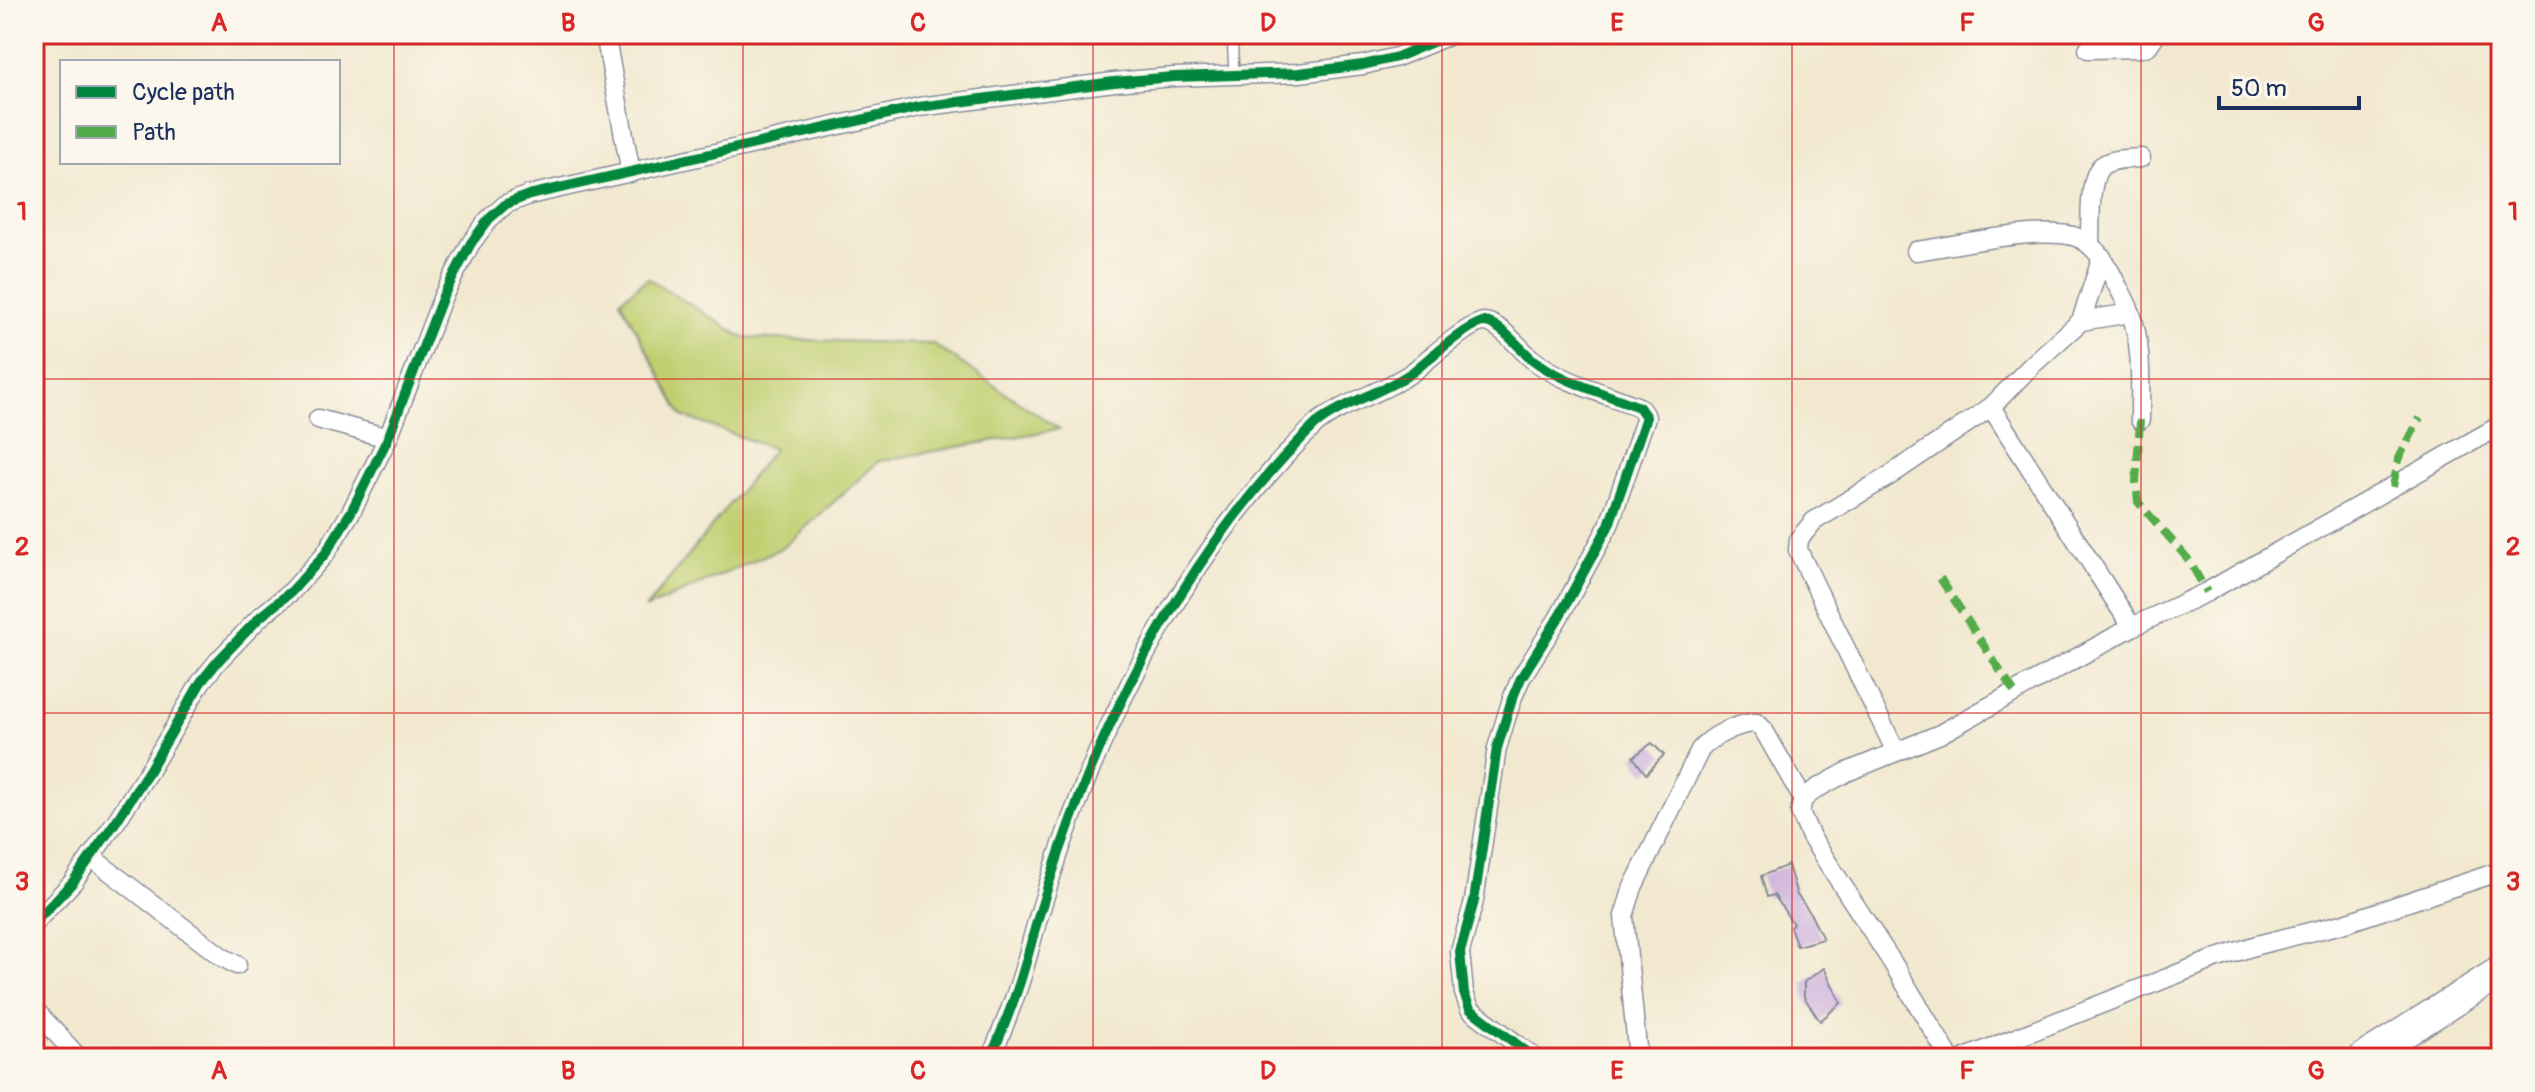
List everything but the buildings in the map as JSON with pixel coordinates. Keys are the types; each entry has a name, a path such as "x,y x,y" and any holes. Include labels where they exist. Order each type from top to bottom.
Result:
{"highway":[{"path":"2364,1058 2501,971"}],"street":[{"path":"605,34 631,173"},
{"path":"34,923 73,882 91,857 150,769 201,682 260,617 292,591 325,554 351,512 388,438 443,296 471,243 489,219 506,204 529,195 919,107 1114,82 1299,73 1363,65 1397,57 1452,34"},
{"path":"2088,49 2141,48 2148,46 2156,34"},
{"path":"2081,321 2096,251 2094,176 2101,166 2117,160 2141,158"},
{"path":"1916,251 2017,236 2054,233 2077,236 2096,251 2131,313 2140,367 2140,420"},
{"path":"1896,752 1798,550 1799,539 1814,521 1889,476 1991,407 2081,321 2131,313"},
{"path":"991,1058 1016,993 1039,912 1091,770 1121,700 1168,615 1250,496 1316,424 1408,375 1472,326 1485,322 1496,326 1530,357 1551,371 1639,407 1646,417 1609,525 1512,699 1497,748 1474,901 1461,945 1464,993 1470,1009 1535,1058"},
{"path":"1991,407 2132,627"},
{"path":"318,419 388,438"},
{"path":"1950,1058 1811,837 1800,812 1803,799 1847,772 1940,734 2132,627 2207,592 2501,425"},
{"path":"1638,1058 1624,916 1633,887 1700,750 1708,741 1746,724 1757,723 1803,799"},
{"path":"91,857 222,957 237,965"},
{"path":"1965,1058 2215,959 2342,924 2501,871"},
{"path":"34,1009 79,1058"}],"lane":[{"path":"1232,34 1234,74"}],"green space":[{"path":"648,278 744,338 933,344 1059,429 879,461 784,547 645,609 774,449 682,416 620,300"}],"marked path":[{"path":"2393,487 2398,460 2420,418"},
{"path":"2140,420 2136,482 2138,502 2188,559 2207,592"},
{"path":"1940,578 2014,692"}],"cycle path":[{"path":"34,923 73,882 117,820 201,682 260,617 292,591 325,554 351,512 388,438 443,296 471,243 489,219 506,204 529,195 919,107 1114,82 1299,73 1363,65 1397,57 1452,34"},
{"path":"991,1058 1019,986 1044,898 1085,783 1129,686 1182,591 1245,503 1316,424 1339,409 1402,379 1459,335 1484,322 1503,331 1544,367 1570,381 1639,407 1646,417 1609,525 1512,699 1497,748 1474,901 1460,952 1464,993 1470,1009 1535,1058"}]}
